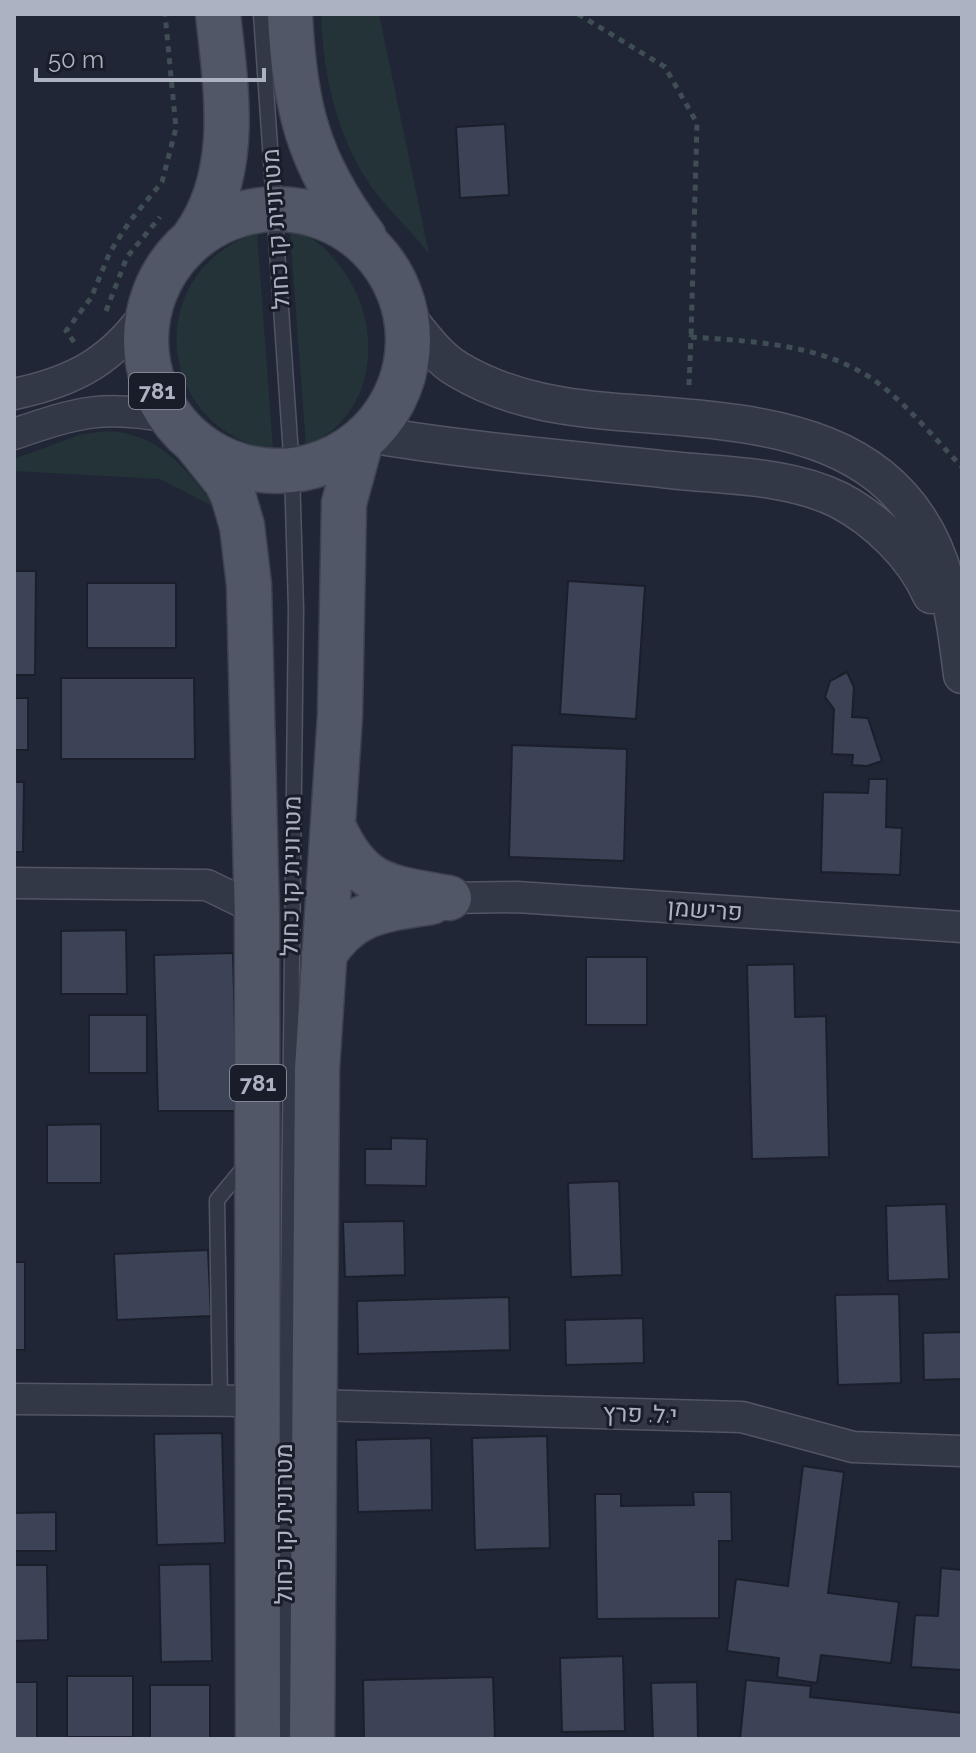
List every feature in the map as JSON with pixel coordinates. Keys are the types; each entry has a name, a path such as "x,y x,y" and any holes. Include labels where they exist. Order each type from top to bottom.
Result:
{"main road":[{"name":"781","path":"218,14 226,90 226,146 214,200 180,224 167,269 151,305 147,341 149,364 160,398 226,481 238,510 245,550 257,920 258,1149 240,1400 258,1739"},
{"name":"781","path":"184,430 236,465 268,471 292,470 332,459 365,438 386,412 400,387 407,359 406,316 400,293 329,184 304,130 292,59 290,14"},
{"name":"781","path":"180,224 274,208 308,212 340,224 367,244 382,261"},
{"name":"781","path":"312,1739 313,1185 324,955 334,828 344,503 365,438"},
{"path":"334,828 348,859 363,873 387,885 449,898"},
{"path":"324,955 346,925 365,915 449,898"}],"street":[{"path":"14,394 56,383 95,364 130,338 151,305"},
{"path":"406,316 454,367 510,394 564,407 795,432 838,449 885,481 917,516 945,576 962,675"},
{"path":"14,434 86,411 139,411 184,430"},
{"path":"365,438 743,478 785,484 840,501 877,527 906,554 926,584 962,685"},
{"path":"14,883 207,885 244,903 257,920"},
{"name":"פרישמן","path":"449,898 517,897 962,927"},
{"path":"14,1399 240,1400"},
{"name":"י.ל. פרץ","path":"313,1405 742,1417 853,1447 962,1451"}],"lane":[{"name":"מטרונית קו כחול","path":"261,14 292,470 296,609 284,1407 283,1739"}],"path":[{"path":"95,364 66,331 91,298 117,241 162,182 176,128 165,14"},
{"path":"578,14 665,67 697,123 687,418"},
{"path":"95,364 85,343 110,305 127,257 180,224"},
{"path":"691,337 781,343 836,360 887,390 962,467"}],"shaded area":[{"path":"321,14 379,14 429,254 373,189 350,149 329,83"},
{"path":"290,232 318,243 339,265 354,288 364,313 368,339 367,365 361,390 348,413 330,432 306,446"},
{"path":"257,233 273,450 233,436 204,413 185,382 177,348 180,313 194,280 220,252"},
{"path":"104,431 140,437 169,454 216,508 160,479 14,471 14,459 79,435"}],"building":[{"path":"505,124 509,195 460,198 456,127"},
{"path":"14,571 36,571 35,675 14,675"},
{"path":"568,581 645,586 636,719 560,714"},
{"path":"87,583 176,583 176,648 87,648"},
{"path":"847,672 854,687 852,717 868,718 882,761 867,766 852,765 853,755 832,754 834,709 825,697 830,681"},
{"path":"61,678 194,678 195,759 61,759"},
{"path":"14,698 28,698 28,750 14,750"},
{"path":"512,745 627,749 624,861 509,857"},
{"path":"869,779 887,779 886,827 902,828 900,875 821,872 823,792 868,793"},
{"path":"14,782 24,782 23,852 14,852"},
{"path":"126,930 127,994 61,994 61,931"},
{"path":"233,953 237,1111 158,1111 154,955"},
{"path":"586,957 647,957 647,1025 586,1025"},
{"path":"794,964 795,1017 826,1016 829,1157 752,1159 747,965"},
{"path":"89,1015 147,1015 147,1073 89,1073"},
{"path":"101,1124 101,1183 47,1183 47,1125"},
{"path":"391,1138 427,1139 426,1186 365,1185 365,1149 391,1149"},
{"path":"619,1181 622,1275 571,1277 568,1183"},
{"path":"946,1204 949,1279 888,1281 886,1206"},
{"path":"404,1221 405,1275 345,1277 343,1222"},
{"path":"208,1250 211,1316 117,1320 114,1254"},
{"path":"14,1262 25,1262 25,1350 14,1350"},
{"path":"899,1294 901,1383 838,1385 835,1295"},
{"path":"509,1297 510,1350 358,1354 357,1301"},
{"path":"643,1318 644,1363 566,1365 565,1320"},
{"path":"962,1332 962,1379 924,1380 923,1333"},
{"path":"222,1433 225,1543 157,1545 154,1434"},
{"path":"547,1436 550,1548 475,1550 472,1438"},
{"path":"431,1438 432,1510 358,1512 356,1440"},
{"path":"803,1466 844,1472 828,1593 899,1602 891,1663 821,1655 817,1683 777,1677 779,1658 727,1651 736,1579 788,1586"},
{"path":"693,1492 731,1492 732,1541 719,1541 719,1618 597,1619 595,1494 621,1494 621,1506 694,1505"},
{"path":"56,1512 56,1551 14,1551 14,1513"},
{"path":"210,1564 212,1661 161,1662 159,1565"},
{"path":"14,1565 47,1565 48,1640 14,1641"},
{"path":"941,1568 962,1570 962,1670 911,1667 915,1615 938,1616"},
{"path":"623,1656 625,1731 562,1732 560,1658"},
{"path":"67,1676 133,1676 133,1737 67,1737"},
{"path":"493,1677 495,1739 364,1739 363,1680"},
{"path":"746,1680 811,1686 810,1697 962,1713 962,1739 740,1739"},
{"path":"14,1682 37,1682 37,1739 14,1739"},
{"path":"697,1682 698,1739 653,1739 651,1683"},
{"path":"150,1685 210,1685 210,1739 150,1739"}]}
